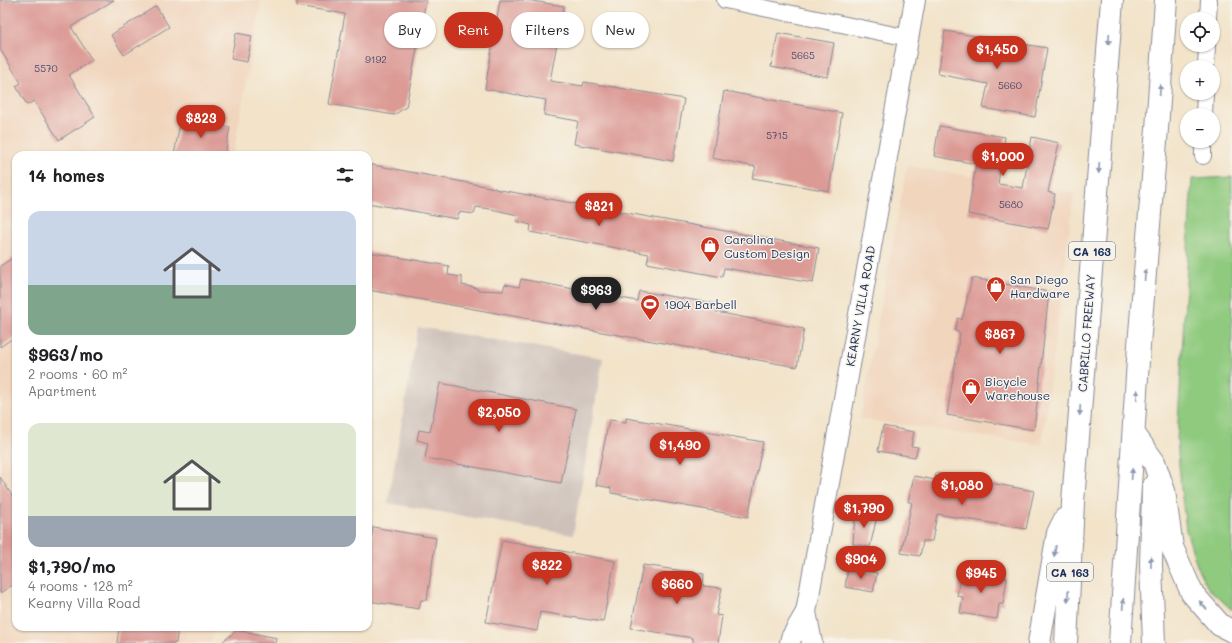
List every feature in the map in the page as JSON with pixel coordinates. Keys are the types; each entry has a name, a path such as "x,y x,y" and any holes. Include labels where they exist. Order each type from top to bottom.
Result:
{"highway":[{"name":"CABRILLO FREEWAY","path":"1066,643 1073,502 1112,0"},
{"path":"1120,643 1139,345 1166,0"},
{"path":"1134,434 1154,462 1164,491 1172,547 1192,594 1220,624 1232,631"},
{"path":"1154,462 1150,565 1154,643"},
{"path":"1039,643 1058,533 1073,502"}],"main road":[{"name":"KEARNY VILLA ROAD","path":"790,643 791,638 806,612 915,0"},
{"name":"KEARNY VILLA ROAD","path":"806,612 812,643"}],"street":[{"path":"725,0 909,38"},
{"path":"1208,12 1209,0"}],"shaded area":[{"path":"0,0 261,0 234,151 12,151 12,631 213,631 211,643 0,643"},
{"path":"907,166 1074,193 1042,445 860,419"},
{"path":"418,327 603,358 573,535 388,503"}],"green space":[{"path":"1232,177 1232,610 1208,588 1198,569 1186,530 1177,440 1192,179"}],"building":[{"path":"0,0 114,0 71,27 92,60 69,75 95,117 59,140 34,101 27,105 16,86 21,83 0,49"},
{"path":"297,0 426,0 424,12 384,12 384,48 417,48 406,107 394,115 329,104 345,14 297,6"},
{"path":"500,0 526,0 564,6 563,12 511,12 511,48 556,48 550,81 583,86 584,82 684,99 673,161 574,144 578,121 544,115 546,100 485,89 492,48 503,48 503,12 498,12"},
{"path":"156,6 169,27 124,55 111,35"},
{"path":"945,31 1047,48 1035,117 983,108 988,84 938,74"},
{"path":"236,33 252,36 247,62 231,59"},
{"path":"778,33 834,43 828,77 771,67"},
{"path":"724,91 842,113 829,191 752,178 756,167 712,158"},
{"path":"181,118 230,127 226,151 175,151"},
{"path":"939,126 1005,137 998,184 1023,188 1032,137 1059,143 1048,192 1055,194 1048,229 968,214 976,164 934,156"},
{"path":"372,165 495,189 819,248 813,283 724,268 722,277 647,263 649,254 530,232 531,225 516,221 518,215 491,209 476,207 474,214 459,212 457,219 372,204"},
{"name":"1904 Barbell","path":"372,253 449,266 448,275 462,277 462,285 477,288 477,290 503,291 505,284 519,287 521,279 637,301 639,291 717,304 716,312 804,329 797,367 372,291"},
{"path":"12,258 12,339 0,347 0,266"},
{"path":"972,278 1049,292 1034,430 947,415 960,333 955,331 958,318 962,320"},
{"path":"440,383 576,409 561,483 425,458 428,443 417,440 419,430 430,432"},
{"path":"626,418 763,442 748,517 611,493 611,488 596,485 609,420 626,422"},
{"path":"883,426 914,432 911,446 918,447 915,457 878,451"},
{"path":"936,473 1034,491 1026,529 937,514 932,541 923,541 920,556 901,553 912,502 908,502 914,476 935,480"},
{"path":"0,477 12,496 12,586 0,593"},
{"path":"855,513 877,516 870,547 853,544"},
{"path":"373,527 436,538 427,600 421,600 419,609 372,602"},
{"path":"502,540 615,561 603,622 540,612 537,631 486,622"},
{"path":"643,565 704,574 703,586 722,588 716,615 722,616 718,643 693,643 693,638 631,628"},
{"path":"848,568 877,573 873,592 845,587"},
{"path":"961,571 1007,578 1003,604 999,604 997,619 960,613 963,597 957,596"},
{"path":"118,631 178,631 176,643 117,643"},
{"path":"236,631 277,638 276,643 221,643"}],"place":[{"name":"Carolina Custom Design","path":"710,263"},
{"name":"San Diego Hardware","path":"996,303"},
{"name":"1904 Barbell","path":"650,321"},
{"name":"Bicycle Warehouse","path":"971,405"}]}
